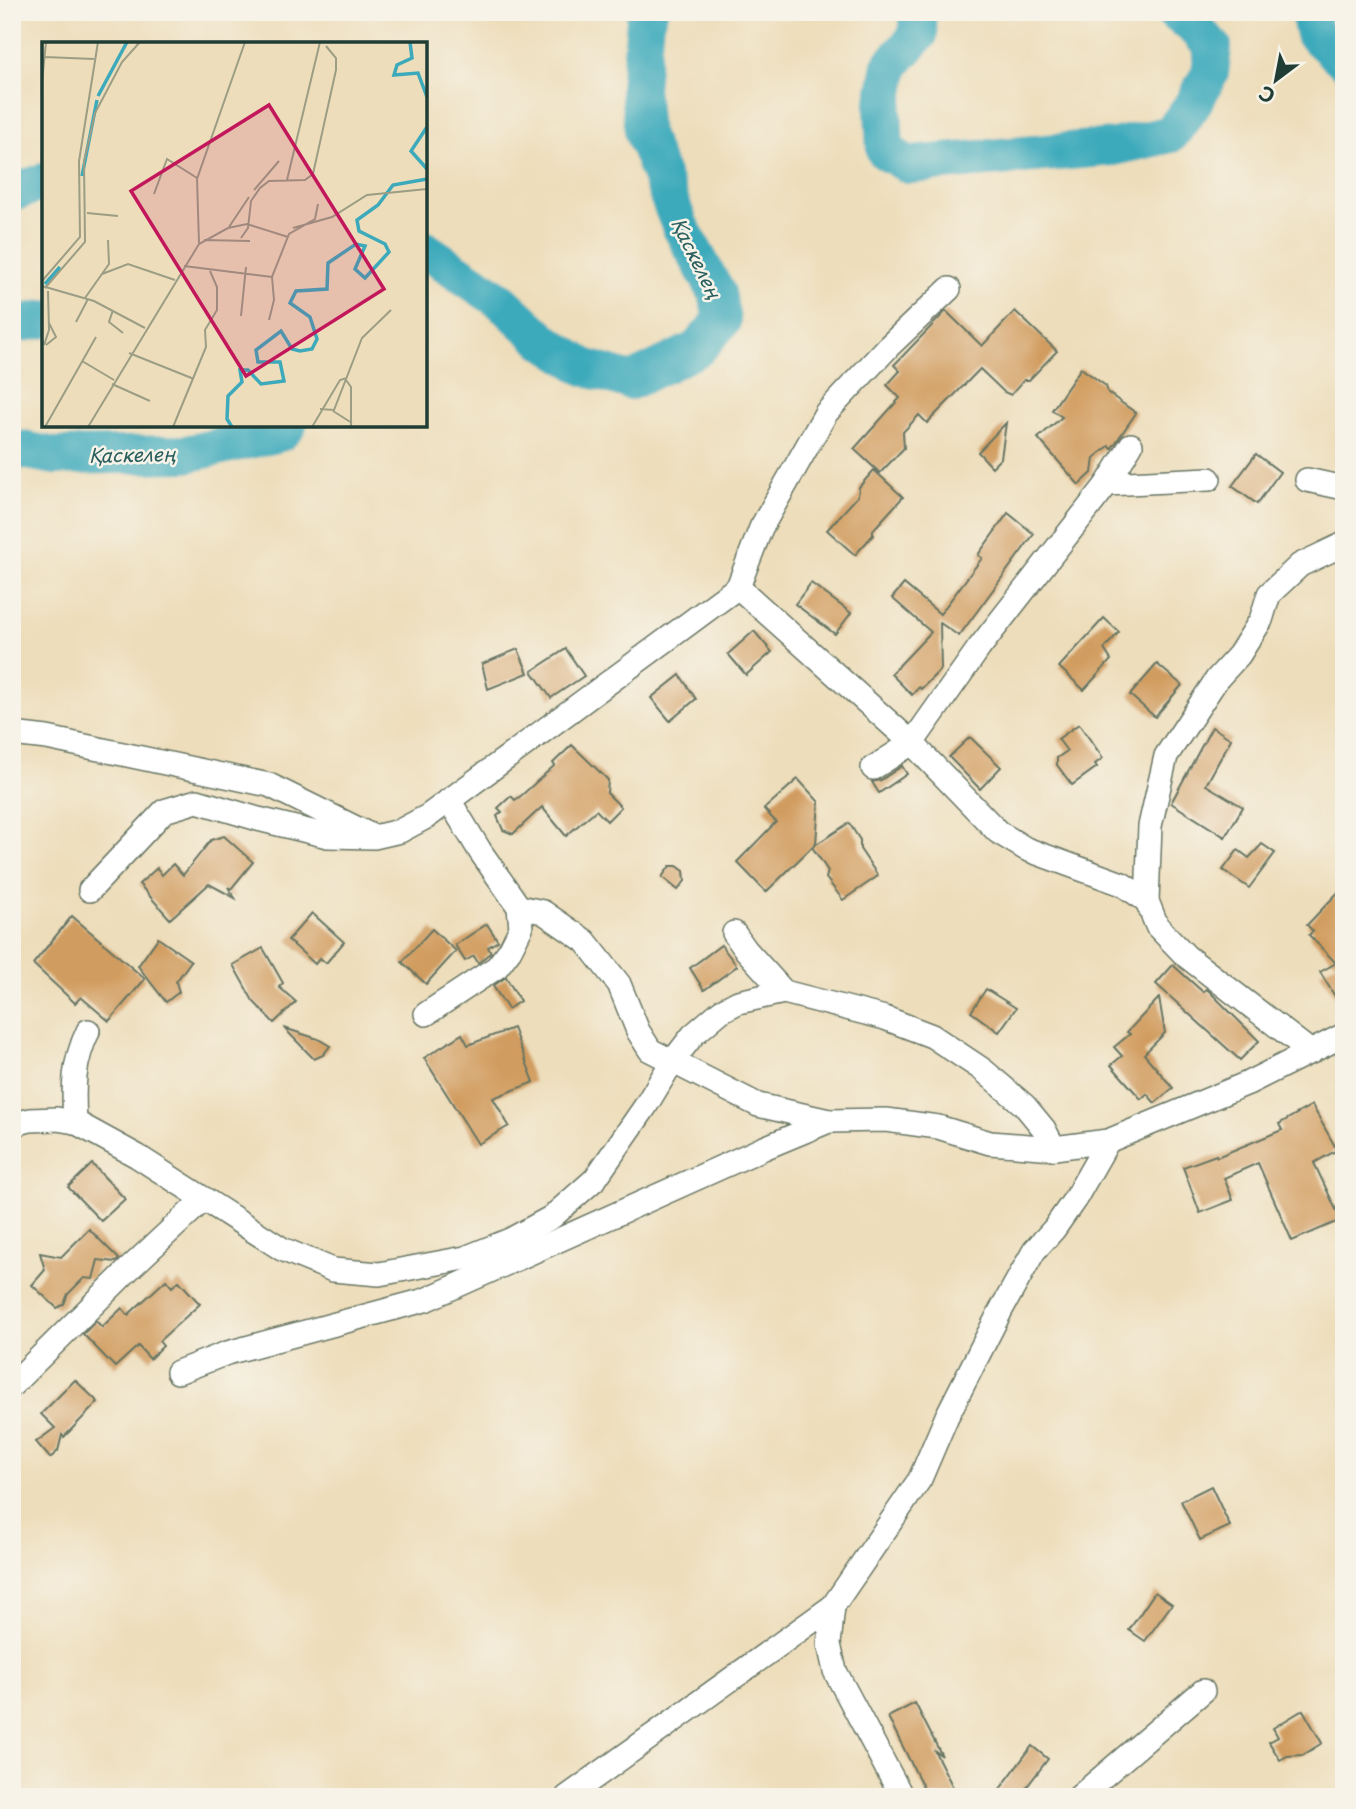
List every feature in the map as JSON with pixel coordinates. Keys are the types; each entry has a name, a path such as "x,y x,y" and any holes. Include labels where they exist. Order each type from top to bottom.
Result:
{"street":[{"path":"90,890 163,811 197,801 258,820 328,836 374,837 400,831 428,816 738,587 761,528 826,413 888,346 950,289"},
{"path":"873,768 912,743 979,648 1107,484 1131,445"},
{"path":"1107,484 1209,479"},
{"path":"1307,480 1344,488"},
{"path":"1311,1052 1186,956 1157,926 1147,901 1150,826 1166,756 1217,679 1239,655 1261,620 1269,594 1300,565 1344,544"},
{"path":"738,587 912,743 998,832 1026,849 1122,884 1147,901"},
{"path":"12,734 47,738 269,785 374,837"},
{"path":"426,1014 497,967 510,950 521,928 519,907 449,800"},
{"path":"519,907 543,912 585,941 619,984 638,1031 650,1050 758,1105 830,1121 886,1120 938,1127 990,1143 1054,1149 1108,1141 1248,1083 1344,1035"},
{"path":"734,933 752,958 784,992"},
{"path":"12,1125 44,1119 75,1122 137,1156 282,1249 333,1270 379,1274 465,1258 510,1240 552,1217 595,1179 645,1107 672,1062 694,1035 721,1011 738,1002 784,992 885,1018 932,1036 983,1070 1025,1106 1044,1129 1054,1149"},
{"path":"75,1122 73,1087 77,1055 88,1031"},
{"path":"178,1372 227,1353 425,1300 830,1121"},
{"path":"567,1797 834,1606 920,1479 947,1416 1001,1310 1034,1251 1075,1199 1108,1141"},
{"path":"12,1385 174,1225 204,1199"},
{"path":"834,1606 829,1644 835,1671 902,1797"},
{"path":"1079,1797 1203,1691"}],"building":[{"path":"946,311 982,346 1015,311 1057,351 1011,395 1004,392 980,369 927,423 919,415 903,432 904,448 880,473 854,449 900,398 887,385 900,371 894,365"},
{"path":"1081,368 1106,386 1108,393 1136,413 1112,448 1109,446 1094,458 1092,473 1079,485 1038,438 1062,417 1052,410"},
{"path":"1006,423 1001,458 992,467 978,452"},
{"path":"1256,454 1280,472 1257,504 1232,486"},
{"path":"874,470 903,497 855,555 827,530 858,496 859,487"},
{"path":"1008,513 1034,534 959,636 940,623 941,669 912,695 891,674 931,632 892,598 904,584 940,614 982,558 978,555"},
{"path":"811,583 851,613 835,634 795,604"},
{"path":"1104,618 1119,632 1104,649 1111,660 1084,690 1059,667"},
{"path":"754,631 772,652 746,675 728,654"},
{"path":"518,649 528,673 488,689 482,664"},
{"path":"566,649 584,676 551,698 532,671"},
{"path":"1157,664 1182,685 1155,717 1130,695"},
{"path":"680,675 696,699 670,721 651,698"},
{"path":"1079,724 1103,758 1095,764 1097,767 1072,785 1057,765 1057,758 1067,751 1058,739"},
{"path":"1212,727 1231,739 1206,785 1243,807 1225,837 1171,803"},
{"path":"970,737 1001,767 980,789 949,757"},
{"path":"572,745 608,780 607,793 621,807 607,821 596,810 566,836 542,807 513,834 503,830 497,816 502,812 498,808 511,796 515,800 522,795 555,765 553,763"},
{"path":"902,766 907,774 879,793 872,782 881,780"},
{"path":"798,779 819,802 816,843 766,892 737,862 776,822 764,809"},
{"path":"849,823 860,840 860,849 878,876 843,900 826,878 828,871 812,847"},
{"path":"224,836 253,862 231,889 228,887 235,898 209,884 170,919 139,884 157,868 162,875 173,864 183,875 211,840"},
{"path":"1262,844 1275,853 1249,888 1223,870 1238,850 1249,858"},
{"path":"670,866 677,866 684,871 685,881 678,890 662,877"},
{"path":"1344,886 1344,1011 1320,972 1336,963 1309,935 1313,931 1307,925"},
{"path":"312,913 344,942 326,963 320,958 315,964 288,940"},
{"path":"72,916 145,979 109,1021 81,997 75,1003 33,964"},
{"path":"487,924 498,941 488,947 491,952 478,963 474,956 465,961 455,945"},
{"path":"432,929 456,951 426,984 402,962"},
{"path":"158,938 191,961 176,982 179,992 166,1002 138,966"},
{"path":"721,945 737,966 704,990 690,968"},
{"path":"263,948 283,983 279,987 296,1002 274,1023 253,1001 233,965"},
{"path":"1173,965 1203,992 1206,989 1209,991 1259,1041 1240,1060 1156,984"},
{"path":"506,977 520,1001 508,1009 493,986"},
{"path":"986,989 1016,1008 999,1032 971,1012"},
{"path":"1159,998 1165,1033 1144,1054 1173,1088 1155,1103 1147,1094 1141,1099 1111,1065 1122,1056 1114,1047 1130,1034 1127,1032"},
{"path":"284,1028 318,1039 330,1046 323,1055 314,1059"},
{"path":"513,1028 534,1082 493,1098 509,1126 478,1144 424,1058 462,1034 468,1045"},
{"path":"1312,1105 1337,1150 1314,1163 1341,1220 1292,1241 1258,1163 1224,1178 1233,1200 1200,1213 1183,1167 1216,1155 1217,1157 1282,1130 1279,1124"},
{"path":"92,1164 125,1199 101,1221 68,1187"},
{"path":"89,1229 119,1259 116,1262 98,1260 93,1279 84,1278 68,1294 64,1304 57,1308 32,1285 45,1270 40,1253 61,1257"},
{"path":"166,1280 172,1287 179,1281 200,1304 159,1341 163,1346 150,1359 138,1346 115,1367 83,1334 96,1321 102,1327 122,1308 128,1315"},
{"path":"75,1380 98,1402 64,1437 62,1435 58,1451 50,1458 36,1442 55,1428 41,1414"},
{"path":"1211,1486 1230,1526 1200,1540 1181,1501"},
{"path":"1155,1592 1172,1604 1145,1641 1129,1630"},
{"path":"915,1703 942,1756 934,1750 958,1797 928,1797 888,1717"},
{"path":"1303,1710 1322,1743 1303,1755 1287,1756 1280,1760 1269,1742 1278,1737 1273,1728"},
{"path":"1032,1746 1048,1759 1019,1797 994,1797"}],"waterway":[{"name":"Қаскелең","path":"427,251 502,302 543,340 584,367 631,381 697,349 722,321 717,293 680,226 643,132 639,88 645,21 649,12"},
{"name":"Қаскелең","path":"916,12 919,34 891,65 883,108 885,151 909,165 1114,147 1171,134 1191,107 1210,73 1213,47 1190,23 1174,12"},
{"name":"Қаскелең","path":"1309,12 1314,34 1344,61"},
{"name":"Қаскелең","path":"12,193 42,183"},
{"name":"Қаскелең","path":"12,325 42,319"},
{"name":"Қаскелең","path":"12,448 55,456 186,454 280,433 286,427"}]}
